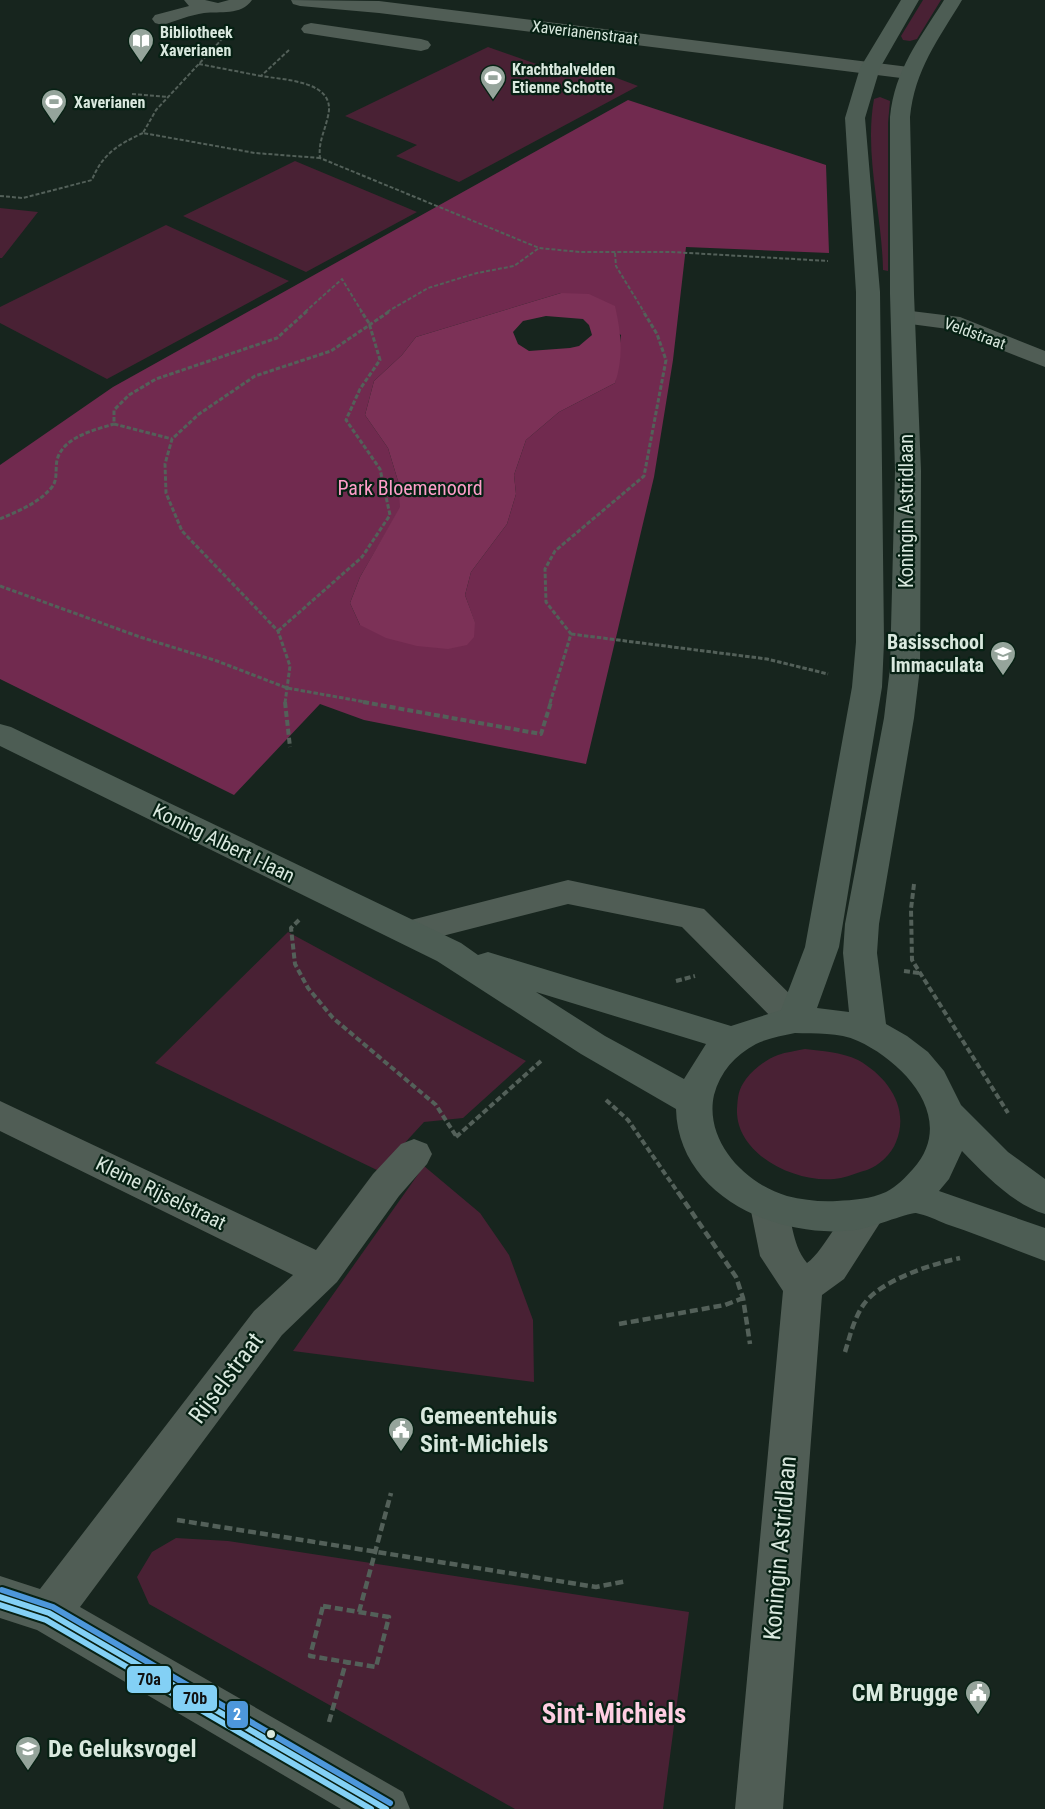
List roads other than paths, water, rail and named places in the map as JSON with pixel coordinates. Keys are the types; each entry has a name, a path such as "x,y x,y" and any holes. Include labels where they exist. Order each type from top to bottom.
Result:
{"main road":[{"name":"Koningin Astridlaan","path":"795,1020 822,947 867,687 870,561 868,292 855,118 870,68 910,0"},
{"name":"Koningin Astridlaan","path":"869,1031 860,953 862,924 899,718 906,645 908,471 900,117 909,73 952,0"},
{"name":"Koning Albert I-laan","path":"0,734 449,952 593,1045 693,1101"},
{"name":"Koning Albert I-laan","path":"449,952 734,1040"},
{"path":"795,1020 832,1022 869,1031 906,1052 920,1066 933,1080 947,1113 948,1136 942,1159 930,1179 910,1196 866,1215 817,1218 769,1206 735,1186 710,1161 696,1131 693,1101 706,1067 734,1040 762,1027 795,1020"},
{"path":"947,1113 996,1162 1045,1199"},
{"path":"910,1196 1013,1231 1045,1245"}],"street":[{"path":"173,0 162,19 199,4 226,8 243,0"},
{"name":"Xaverianenstraat","path":"300,0 379,7 909,73"},
{"path":"311,29 421,45"},
{"name":"Veldstraat","path":"903,317 952,322 1045,360"},
{"path":"411,932 568,892 692,917 795,1020"},
{"name":"Kleine Rijselstraat","path":"0,1115 323,1270"},
{"name":"Rijselstraat","path":"49,1613 268,1323 323,1270 386,1185 432,1148"},
{"path":"769,1206 779,1256 803,1287 830,1268 866,1215"},
{"name":"Koningin Astridlaan","path":"759,1809 775,1594 803,1287"},
{"path":"0,1597 49,1613 386,1809"}],"place":[{"name":"Bibliotheek Xaverianen","path":"141,64"},
{"name":"Krachtbalvelden Etienne Schotte","path":"493,101"},
{"name":"Xaverianen","path":"54,125"},
{"name":"Basisschool Immaculata","path":"1003,677"},
{"name":"Gemeentehuis Sint-Michiels","path":"401,1453"},
{"name":"CM Brugge","path":"978,1716"},
{"name":"De Geluksvogel","path":"28,1772"}],"district":[{"name":"Sint-Michiels","path":"614,1714"}],"park label":[{"name":"Park Bloemenoord","path":"410,488"}]}
